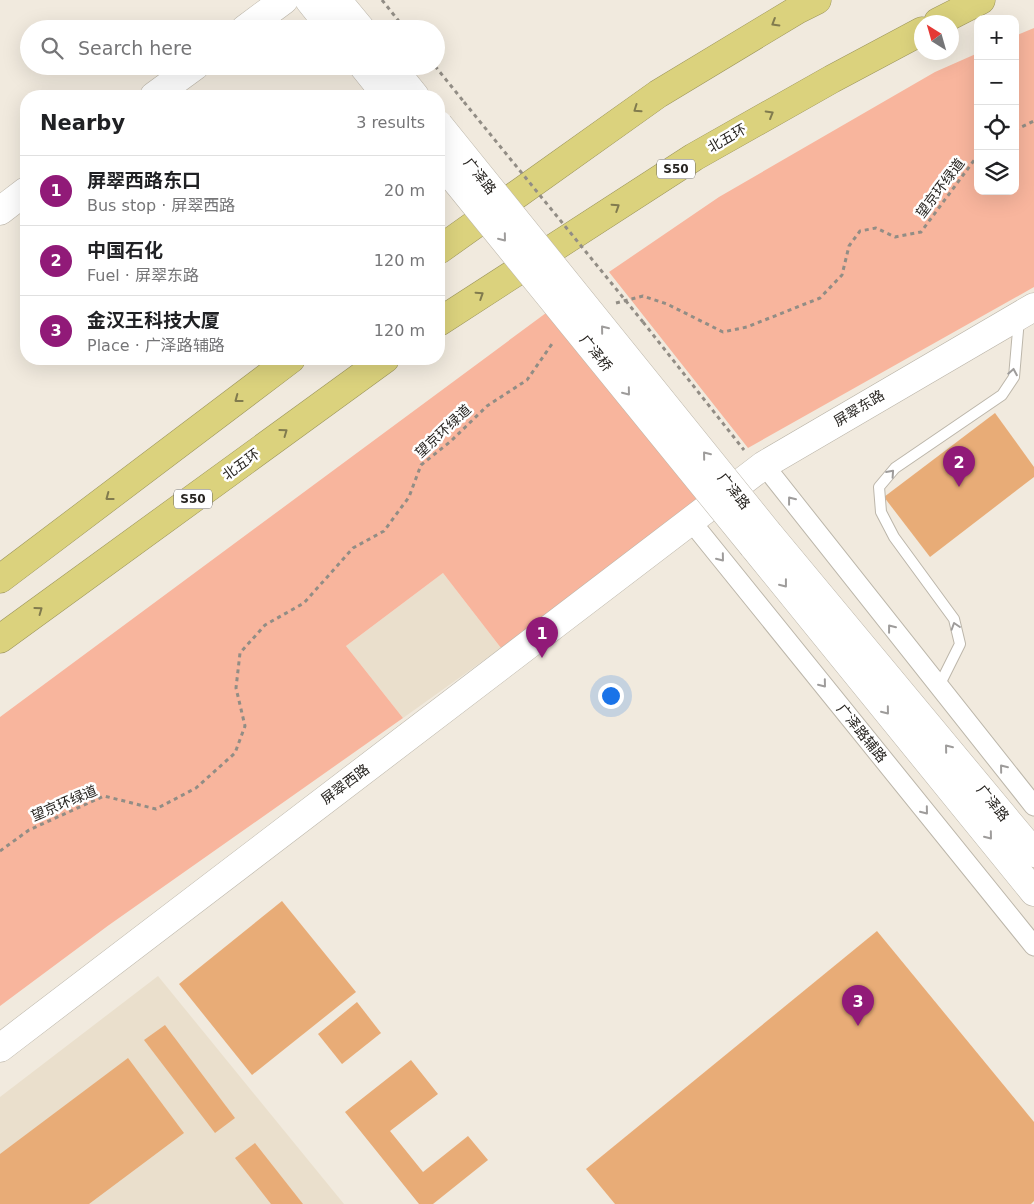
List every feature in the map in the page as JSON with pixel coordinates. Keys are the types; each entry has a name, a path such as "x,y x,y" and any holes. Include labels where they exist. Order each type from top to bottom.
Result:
{"highway":[{"path":"445,246 658,94 797,10 817,0"},
{"path":"952,15 981,0"},
{"name":"北五环","path":"445,318 694,157 832,78 914,35"},
{"path":"0,579 283,365"},
{"name":"北五环","path":"0,639 377,365"}],"main road":[{"path":"309,0 325,20"},
{"path":"337,0 354,20"},
{"path":"257,20 278,2"},
{"path":"162,90 183,75"},
{"path":"370,75 382,90"},
{"path":"398,75 410,90"},
{"name":"广泽路","path":"445,133 1034,892"},
{"name":"广泽桥","path":"445,167 761,540"},
{"path":"0,211 20,196"},
{"name":"屏翠东路","path":"690,520 761,467 1027,311"},
{"name":"屏翠西路","path":"0,1048 690,520"},
{"name":"广泽路","path":"761,540 1034,853"}],"street":[{"path":"761,467 1034,806"},
{"name":"广泽路辅路","path":"690,520 1034,946"}],"lane":[{"path":"939,686 960,644 954,619 894,537 881,512 879,487 895,468 1002,395 1014,377 1027,311"}],"path":[{"path":"382,0 398,20"},
{"path":"442,75 761,467"},
{"path":"1019,128 1034,121"},
{"name":"望京环绿道","path":"612,304 643,296 668,304 722,332 747,328 820,298 842,276 849,246 860,231 876,228 895,237 921,232 974,160"},
{"name":"望京环绿道","path":"0,851 30,830 104,796 156,809 196,788 235,753 245,726 236,688 240,653 265,625 304,603 353,548 384,530 409,497 420,465 487,406 526,380 548,347 560,334"}],"shaded area":[{"path":"1034,28 1034,287 748,448 609,272 719,197 935,72 974,55 974,195 1019,195 1019,34"},
{"path":"546,313 697,499 501,648 443,573 346,646 403,718 109,925 0,1006 0,717"},
{"path":"443,573 501,648 403,718 346,646"},
{"path":"158,976 344,1204 0,1204 0,1097"}],"building":[{"path":"995,413 1034,467 1034,477 930,557 884,497"},
{"path":"282,901 356,992 252,1075 179,984"},
{"path":"877,931 1034,1122 1034,1201 1031,1204 615,1204 586,1169"},
{"path":"357,1002 381,1033 342,1064 318,1034"},
{"path":"165,1025 235,1118 215,1133 144,1040"},
{"path":"128,1058 184,1133 89,1204 0,1204 0,1154"},
{"path":"411,1060 438,1094 390,1131 423,1172 468,1136 488,1160 433,1204 419,1204 345,1112"},
{"path":"255,1143 303,1204 271,1204 235,1158"}],"place":[{"name":"中国石化","path":"959,487"},
{"name":"屏翠西路东口","path":"542,658"},
{"name":"金汉王科技大厦","path":"858,1026"}]}
